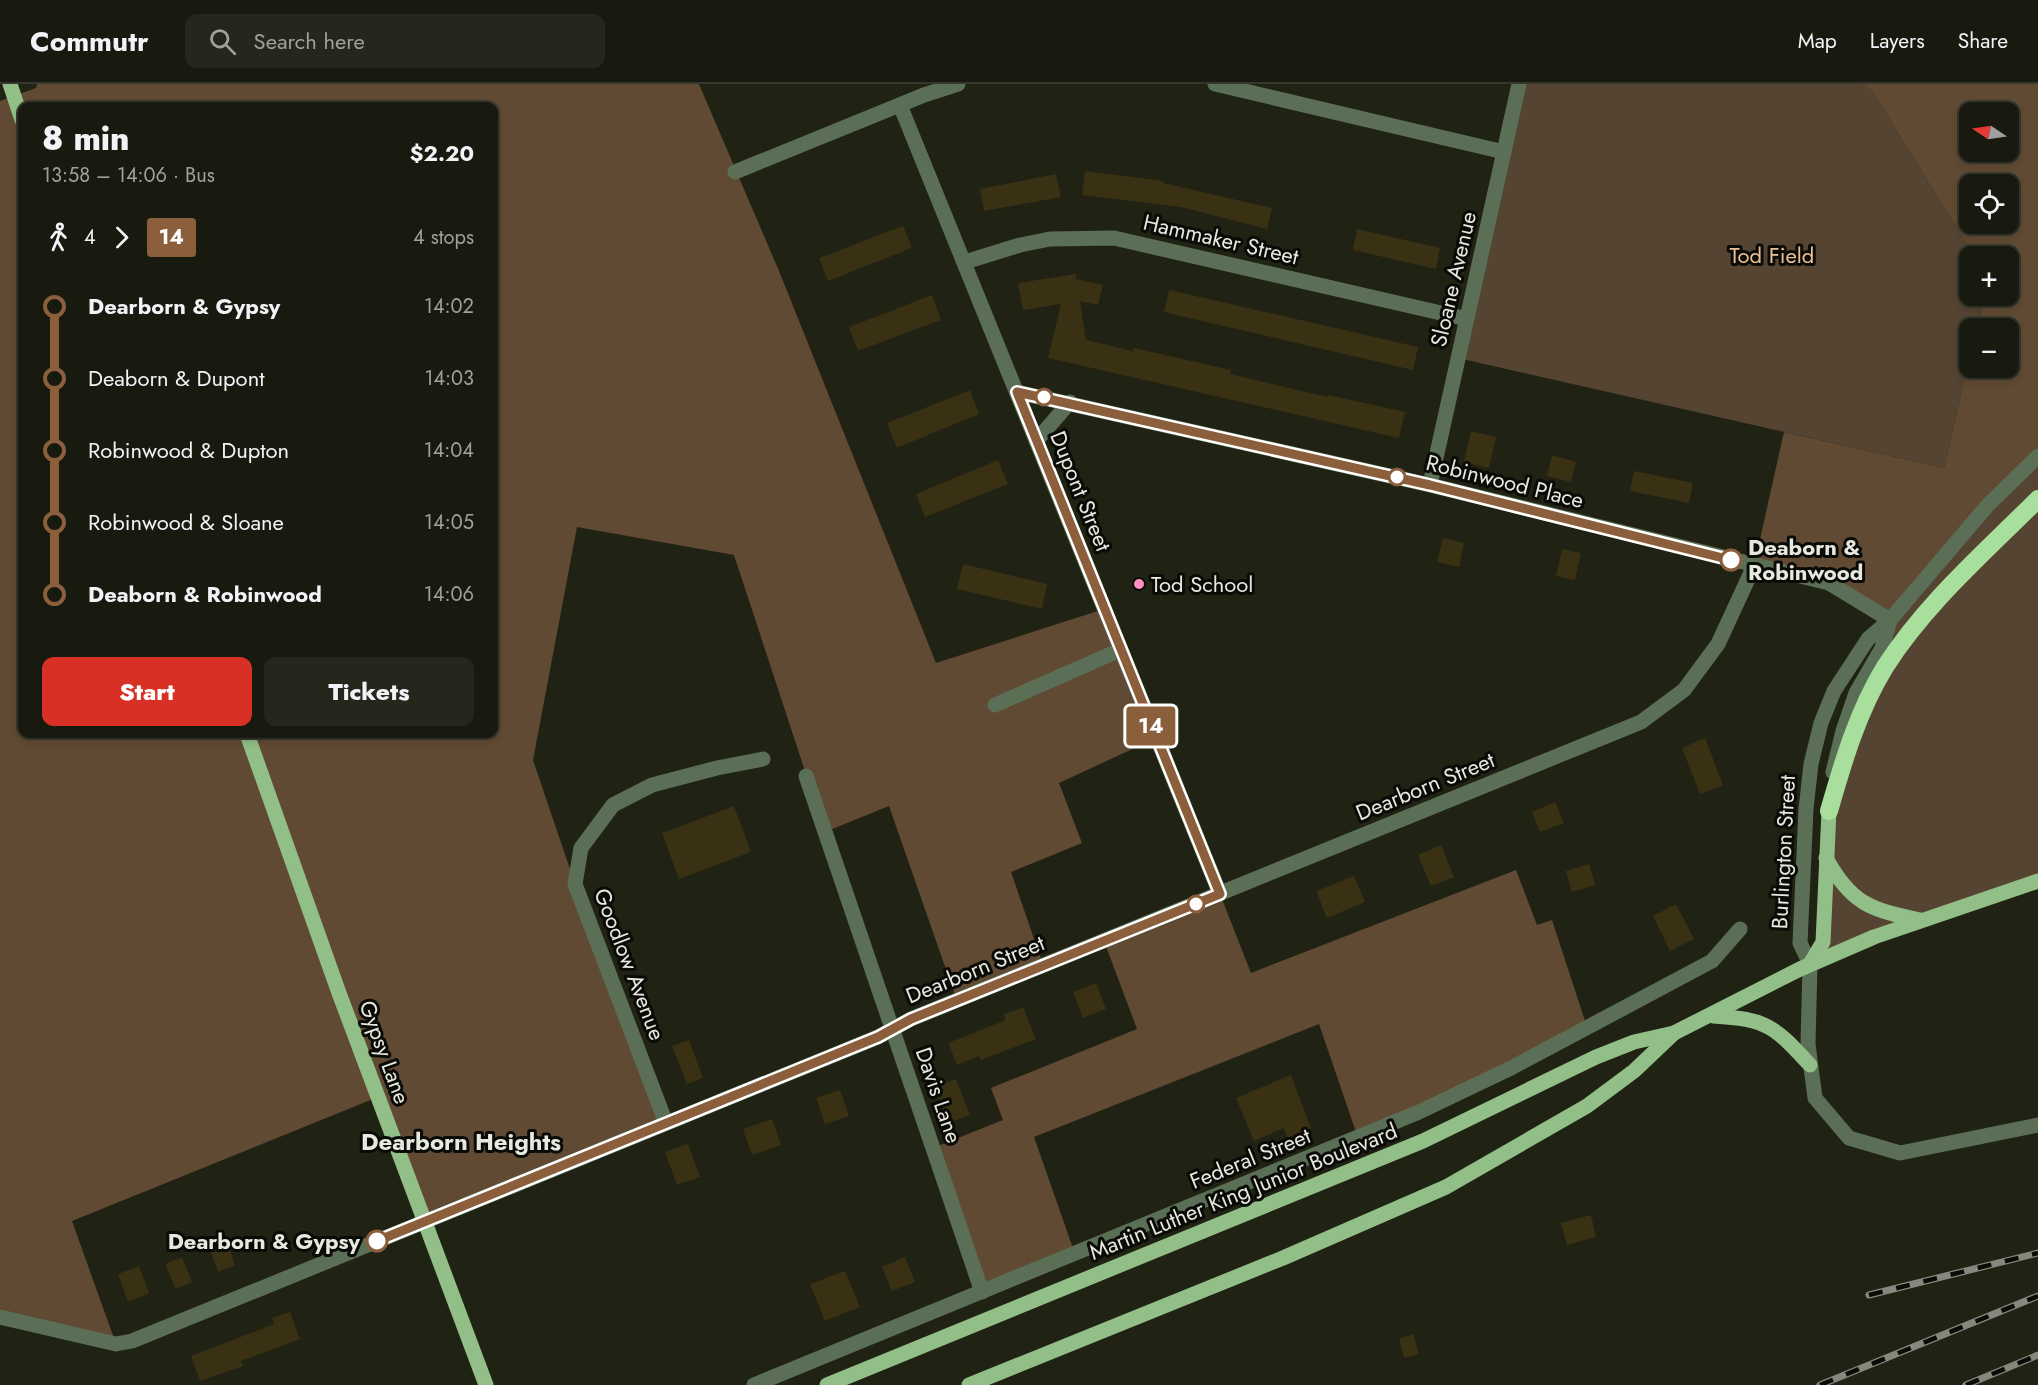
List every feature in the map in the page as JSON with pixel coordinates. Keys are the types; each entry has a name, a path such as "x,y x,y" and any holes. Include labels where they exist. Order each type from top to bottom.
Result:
{"highway":[{"path":"1829,811 1844,758 1884,669 1907,635 1964,572 2038,499"}],"main road":[{"path":"10,84 18,108"},
{"name":"Gypsy Lane","path":"248,738 486,1385"},
{"name":"Burlington Street","path":"1810,964 1823,942 1829,811"},
{"path":"1826,858 1850,894 1863,904 1882,912 1922,921"},
{"name":"Martin Luther King Junior Boulevard","path":"827,1385 1424,1141 1596,1057 1634,1042 1674,1033 1810,964 1922,921 2038,881"},
{"path":"1710,1016 1746,1018 1767,1023 1786,1038 1810,1065"},
{"name":"Martin Luther King Junior Boulevard","path":"969,1385 1293,1253 1446,1187 1587,1106 1634,1071 1674,1033"}],"street":[{"path":"735,172 958,84"},
{"path":"1215,84 1504,152"},
{"name":"Sloane Avenue","path":"1430,485 1520,84"},
{"name":"Dupont Street","path":"900,105 1220,894"},
{"name":"Hammaker Street","path":"965,262 1020,245 1050,239 1114,238 1467,319"},
{"name":"Robinwood Place","path":"1017,392 1070,402 1430,485 1754,566"},
{"path":"1036,441 1070,402"},
{"name":"Burlington Street","path":"1810,964 1800,943 1806,809 1811,764 1821,723 1834,691 1869,639 1890,620 1988,505 2038,456"},
{"path":"1754,566 1829,583 1890,620"},
{"name":"Dearborn Street","path":"0,1317 123,1344 666,1124 911,1019 1641,722 1684,690 1718,644 1754,566"},
{"name":"Burlington Street","path":"1829,811 1833,768 1843,731 1856,693 1882,648 1890,620"},
{"path":"995,705 1120,650"},
{"name":"Goodlow Avenue","path":"666,1124 575,884 581,848 613,806 652,785 763,759"},
{"name":"Davis Lane","path":"806,776 982,1292"},
{"name":"Federal Street","path":"754,1385 1419,1113 1511,1068 1712,961 1740,929"},
{"path":"1810,964 1808,1044 1815,1098 1849,1138 1900,1153 2038,1125"}],"green space":[{"name":"Tod Field","path":"1519,84 1862,84 1872,91 1968,246 1959,246 1959,306 1982,306 1980,318 1959,318 1959,378 1965,378 1944,468 1458,358"},
{"path":"2038,456 2038,881 1810,964 1823,942 1829,811 1890,620"}],"shaded area":[{"path":"37,84 699,84 779,271 936,663 1104,609 1156,738 1059,783 1082,843 1011,872 1043,965 957,1001 889,806 825,832 734,555 577,527 533,760 575,884 666,1123 425,1221 378,1097 72,1221 116,1344 0,1317 0,101 36,88"},
{"path":"1862,84 2038,84 2038,456 1890,620 1829,583 1754,566 1784,432 1944,468 1965,378 2019,378 2019,318 1980,318 1982,306 2019,306 2019,246 1968,246 1960,234 2019,234 2019,174 1959,174 1959,232 1872,91"},
{"path":"1516,870 1537,925 1552,920 1587,1027 1358,1138 1319,1024 1034,1137 1075,1254 982,1292 933,1148 1003,1120 991,1088 1137,1029 1104,941 1220,894 1251,973"}],"building":[{"path":"1085,171 1163,181 1163,183 1272,208 1267,229 1181,207 1082,195"},
{"path":"1056,174 1061,197 984,211 980,189"},
{"path":"903,226 912,248 828,281 819,258"},
{"path":"1357,229 1440,248 1436,269 1353,250"},
{"path":"1076,274 1076,279 1103,285 1098,305 1080,301 1086,340 1133,351 1134,348 1231,370 1230,374 1327,397 1328,395 1405,412 1399,438 1048,358 1061,304 1023,310 1018,283"},
{"path":"1169,290 1418,347 1413,370 1164,312"},
{"path":"932,295 941,320 858,351 849,327"},
{"path":"970,390 979,414 897,448 887,423"},
{"path":"1471,431 1496,437 1489,468 1464,462"},
{"path":"1552,455 1576,462 1571,482 1547,476"},
{"path":"998,460 1008,484 925,517 916,494"},
{"path":"1634,471 1693,483 1689,503 1630,491"},
{"path":"1443,538 1464,543 1459,567 1437,562"},
{"path":"1562,549 1581,553 1575,580 1556,576"},
{"path":"963,564 1047,584 1042,609 957,589"},
{"path":"1705,738 1723,785 1700,794 1682,748"},
{"path":"1555,802 1564,823 1540,832 1532,812"},
{"path":"734,806 751,852 679,879 662,833"},
{"path":"1441,845 1454,877 1431,886 1418,855"},
{"path":"1589,864 1595,885 1572,892 1566,871"},
{"path":"1354,876 1365,902 1327,918 1316,891"},
{"path":"1676,904 1694,939 1670,951 1653,916"},
{"path":"1096,983 1106,1009 1083,1018 1073,992"},
{"path":"1023,1007 1036,1039 981,1060 979,1056 957,1065 948,1043 1006,1020 1003,1015"},
{"path":"689,1040 703,1078 687,1084 672,1046"},
{"path":"1291,1075 1311,1128 1287,1138 1284,1128 1254,1141 1236,1098"},
{"path":"956,1079 970,1115 948,1123 935,1087"},
{"path":"840,1090 849,1116 825,1124 816,1098"},
{"path":"772,1119 781,1145 752,1155 743,1129"},
{"path":"688,1144 700,1177 677,1185 665,1152"},
{"path":"1591,1215 1596,1237 1567,1245 1561,1223"},
{"path":"226,1239 235,1265 218,1272 209,1246"},
{"path":"182,1257 192,1282 176,1289 165,1264"},
{"path":"905,1257 915,1282 892,1291 882,1267"},
{"path":"139,1266 149,1293 128,1302 118,1274"},
{"path":"845,1271 860,1307 825,1321 810,1284"},
{"path":"290,1312 300,1339 241,1361 243,1366 200,1381 191,1356 274,1324 272,1318"},
{"path":"1413,1334 1419,1354 1404,1358 1399,1339"}],"railway":[{"path":"1869,1295 2038,1253"},
{"path":"1820,1385 2038,1296"},
{"path":"1966,1385 2038,1355"}],"bus line":[{"name":"14","path":"377,1241 878,1037 911,1019 1220,894 1017,392 1070,402 1430,485 1731,560"}],"place":[{"name":"Deaborn & Robinwood","path":"1731,560"},
{"name":"Tod School","path":"1139,584"},
{"name":"Dearborn & Gypsy","path":"377,1241"}],"district":[{"name":"Dearborn Heights","path":"461,1142"}]}
